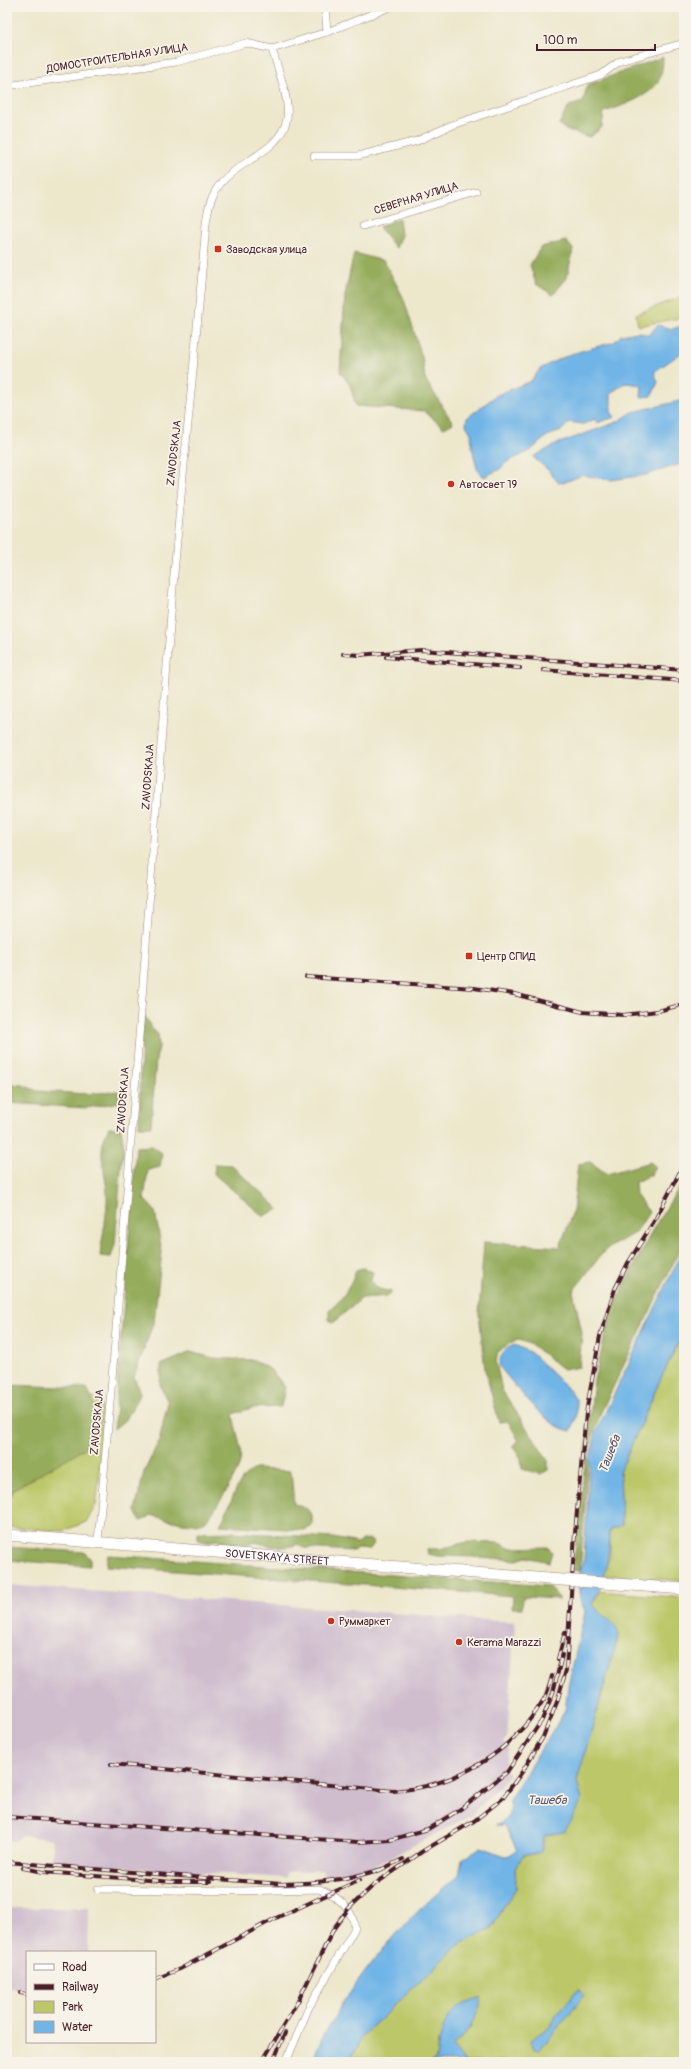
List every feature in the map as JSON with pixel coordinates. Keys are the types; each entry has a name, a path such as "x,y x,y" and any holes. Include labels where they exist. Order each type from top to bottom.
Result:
{"main road":[{"name":"SOVETSKAYA STREET","path":"7,1535 98,1541 684,1589"}],"street":[{"path":"325,7 328,18 327,32"},
{"path":"272,49 327,32 390,7"},
{"name":"ДОМОСТРОИТЕЛЬНАЯ УЛИЦА","path":"7,86 176,62 246,43 272,49"},
{"path":"314,156 358,156 417,141 452,125 601,75 620,61 684,44"},
{"name":"ZAVODSKAJA","path":"98,1541 129,1177 178,526 200,304 206,223 209,205 214,192 222,181 276,140 285,126 287,118 286,102 272,49"},
{"name":"СЕВЕРНАЯ УЛИЦА","path":"364,226 476,192"},
{"path":"98,1889 237,1892 319,1890 331,1894 349,1908 353,1916 355,1928 310,2007 286,2062"}],"shaded area":[{"path":"7,1585 515,1622 507,1738 503,1742 508,1749 504,1769 510,1774 496,1791 471,1815 384,1861 359,1872 324,1878 323,1870 287,1872 286,1878 74,1864 68,1861 52,1860 53,1845 51,1839 21,1836 16,1841 7,1840"},
{"path":"7,1908 89,1908 88,1951 26,1951 26,1989 7,1988"}],"green space":[{"path":"663,57 660,76 655,87 634,100 604,112 602,127 590,137 566,130 559,124 569,106 583,102 587,85"},
{"path":"399,218 401,235 396,248 379,227"},
{"path":"566,241 573,249 567,278 553,295 536,284 530,265 541,247"},
{"path":"354,253 384,261 403,297 422,357 425,379 453,423 444,428 424,411 356,406 350,385 340,372 345,295"},
{"path":"684,296 684,317 638,326 636,314"},
{"path":"145,1016 152,1029 158,1034 159,1047 156,1059 151,1126 139,1126 142,1031"},
{"path":"7,1084 23,1085 37,1091 88,1094 118,1091 120,1102 87,1108 7,1103"},
{"path":"109,1128 121,1128 124,1147 115,1244 111,1257 100,1256 107,1202 102,1153 105,1137"},
{"path":"152,1146 162,1153 160,1167 148,1170 144,1199 155,1211 162,1252 154,1321 134,1377 140,1393 127,1418 114,1429 136,1147"},
{"path":"590,1162 607,1174 650,1162 655,1166 651,1175 635,1182 636,1195 649,1212 636,1232 605,1250 573,1291 582,1333 579,1367 564,1370 532,1345 517,1339 498,1351 496,1363 502,1390 548,1461 548,1470 541,1474 522,1469 521,1458 512,1446 519,1441 508,1421 499,1422 485,1370 479,1313 484,1242 560,1247 573,1211 578,1164"},
{"path":"215,1164 231,1165 279,1209 263,1216 214,1174"},
{"path":"684,1180 684,1241 600,1414 589,1448 580,1571 573,1570 594,1380 612,1309 653,1229"},
{"path":"363,1268 373,1272 371,1281 379,1289 392,1292 388,1296 362,1298 333,1323 329,1320 329,1310 346,1293 356,1270"},
{"path":"684,1332 684,1581 603,1575 610,1555 610,1530 622,1525 620,1471 661,1378"},
{"path":"191,1352 213,1358 252,1360 270,1369 285,1387 281,1407 251,1408 233,1414 240,1445 240,1463 224,1494 213,1512 205,1521 193,1524 151,1515 140,1521 135,1511 144,1472 159,1441 168,1402 160,1386 161,1365"},
{"path":"7,1385 87,1388 95,1408 94,1429 85,1448 14,1489 7,1505"},
{"path":"7,1394 94,1398 102,1405 99,1482 96,1505 86,1522 63,1531 7,1527"},
{"path":"256,1469 291,1471 294,1504 310,1511 312,1517 311,1527 304,1530 220,1525 239,1485 249,1472"},
{"path":"231,1532 333,1538 359,1543 363,1540 369,1539 374,1543 370,1549 357,1548 353,1551 303,1548 298,1544 282,1547 255,1542 247,1545 215,1540 205,1542 198,1540 198,1533"},
{"path":"466,1542 499,1543 509,1548 548,1547 552,1552 549,1562 526,1557 517,1560 437,1556 428,1554 427,1549 440,1549"},
{"path":"7,1547 84,1552 90,1558 90,1566 7,1560"},
{"path":"108,1555 548,1586 560,1599 523,1597 522,1608 512,1608 513,1596 106,1566"},
{"path":"600,1591 684,1598 684,2062 464,2062 453,2046 472,2026 438,2041 436,2060 431,2062 349,2062 362,2036 459,1945 491,1928 516,1888 515,1867 523,1856 541,1852 545,1835 582,1801 577,1781 619,1634 611,1622 592,1604","holes":["578,1989 584,1995 540,2050 531,2040 550,2026 557,2013"]}],"water":[{"path":"658,325 672,329 684,325 684,351 654,372 658,382 652,396 641,397 642,385 625,383 611,393 611,412 615,417 597,423 595,419 583,424 569,422 561,431 547,436 530,451 507,462 500,469 484,477 477,469 472,447 471,433 466,425 467,418 497,395 531,381 540,369 553,362 571,354 614,342 621,335 638,332 649,335"},
{"path":"684,400 684,463 646,475 611,480 582,475 563,483 558,482 548,470 533,457 557,444 617,422 633,412"},
{"name":"Ташеба","path":"684,1248 684,1332 661,1378 620,1471 622,1525 610,1530 606,1568 597,1596 592,1604 612,1622 619,1634 577,1781 582,1801 564,1832 545,1835 541,1852 523,1856 515,1867 516,1888 491,1928 459,1945 362,2036 349,2062 311,2062 339,2010 356,1984 394,1936 415,1914 459,1875 462,1859 481,1847 508,1857 517,1850 504,1825 496,1825 508,1817 511,1807 509,1800 565,1711 568,1687 585,1612 580,1597 580,1571 584,1559 590,1459 596,1432"},
{"path":"515,1345 531,1353 569,1390 577,1401 576,1418 571,1431 561,1428 541,1414 499,1366 503,1352"},
{"path":"578,1989 584,1995 540,2050 534,2049 531,2040 550,2026 557,2013"},
{"path":"481,1997 478,2012 472,2024 453,2046 464,2062 431,2062 436,2059 440,2037 446,2022 454,2010 465,2002"}],"railway":[{"path":"358,655 421,650 684,670"},
{"path":"343,654 362,655"},
{"path":"386,657 520,668"},
{"path":"543,670 684,681"},
{"path":"306,977 474,988 514,994 583,1012 623,1015 658,1011 684,1004"},
{"path":"262,2062 298,2001 334,1928 349,1908 375,1884 423,1851 474,1821 503,1798 522,1772 543,1737 557,1702 566,1670 575,1533 586,1413 600,1336 615,1289 628,1263 656,1218 684,1164"},
{"path":"558,1659 565,1632"},
{"path":"7,1817 358,1842 390,1840 428,1829 462,1808 507,1772 542,1720 553,1693 562,1655"},
{"path":"111,1764 393,1791 416,1788 438,1783 460,1774 480,1764 499,1751 516,1736 531,1718 545,1696 552,1676"},
{"path":"378,1871 403,1859"},
{"path":"7,1862 281,1884 332,1880 356,1876 382,1869"},
{"path":"23,1868 44,1872 173,1882 210,1882"},
{"path":"156,1979 180,1969 276,1918 360,1880"},
{"path":"20,1993 26,1994"},
{"path":"273,2062 285,2033"}],"place":[{"name":"Заводская улица","path":"218,249"},
{"name":"Автосвет 19","path":"451,484"},
{"name":"Центр СПИД","path":"469,956"},
{"name":"Руммаркет","path":"331,1621"},
{"name":"Kerama Marazzi","path":"459,1642"}]}
